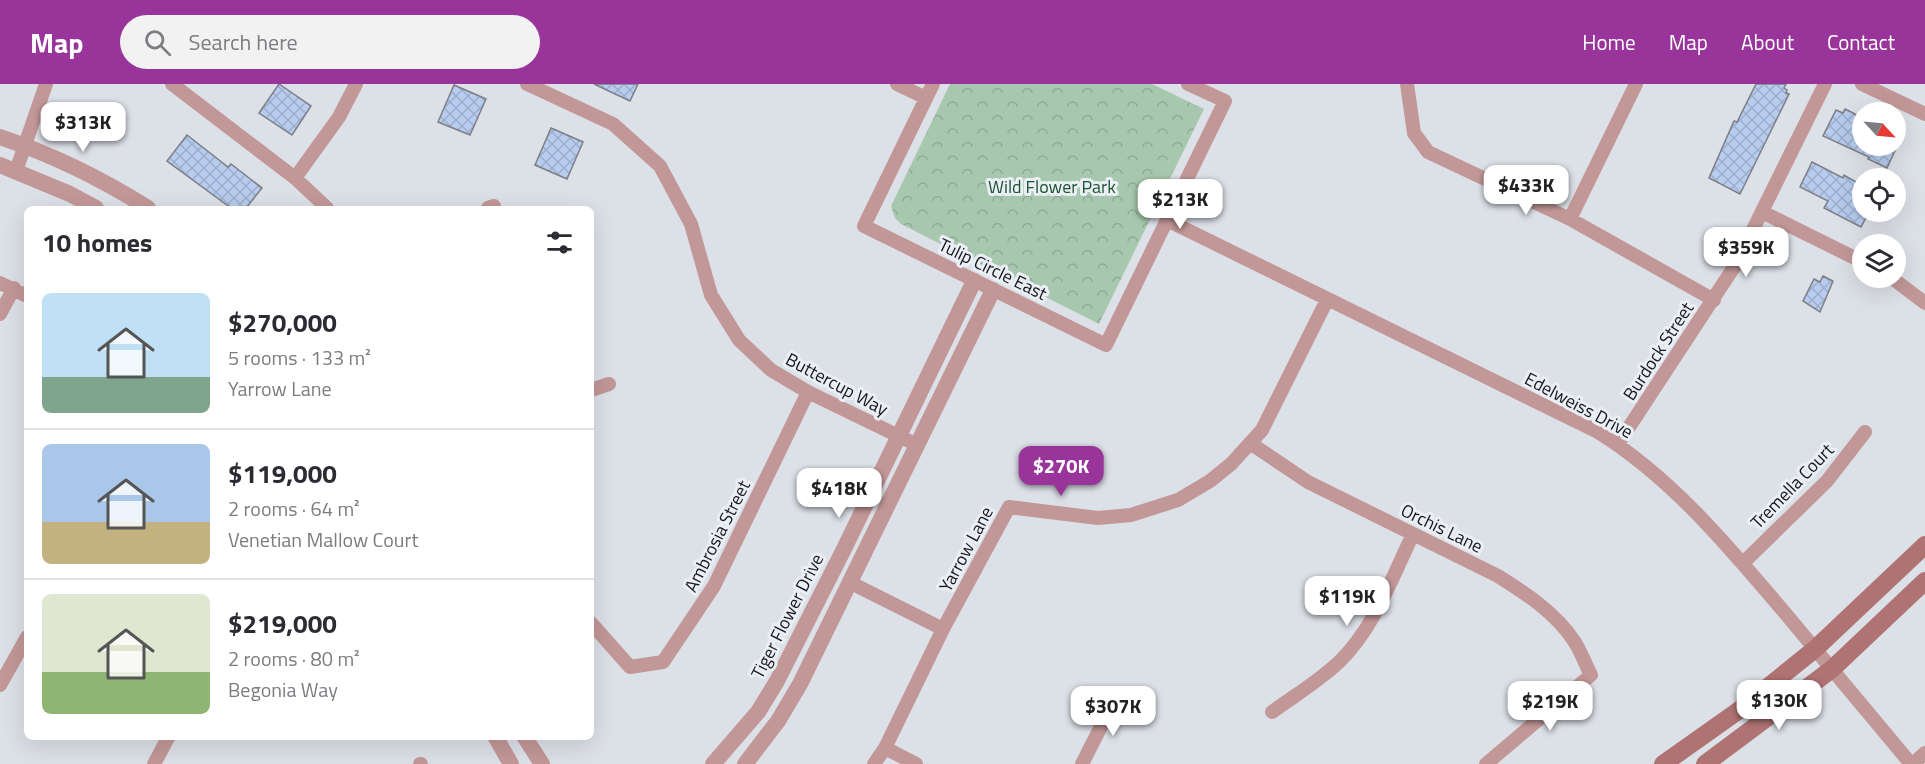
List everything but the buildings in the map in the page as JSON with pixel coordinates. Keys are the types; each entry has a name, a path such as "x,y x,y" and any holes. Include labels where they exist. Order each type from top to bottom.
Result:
{"main road":[{"path":"1663,764 1738,711 1815,649 1925,545"},
{"path":"1705,764 1832,669 1925,581"}],"street":[{"path":"16,171 46,84"},
{"path":"172,84 295,178 325,206"},
{"path":"295,178 339,117 357,84"},
{"name":"Buttercup Way","path":"527,84 613,124 660,166 691,224 711,295 739,340 771,370 808,392 917,445"},
{"path":"897,84 926,98 933,84"},
{"path":"1167,220 1225,102 1188,84"},
{"path":"1407,84 1414,133 1428,152 1570,219 1713,300"},
{"path":"1570,219 1636,84"},
{"name":"Burdock Street","path":"1618,444 1736,264 1825,84"},
{"path":"1862,84 1925,114"},
{"name":"Tulip Circle East","path":"926,98 864,226 1106,345 1167,220"},
{"path":"0,137 24,145 81,171 144,206"},
{"path":"0,165 70,194 92,206"},
{"path":"1762,212 1852,257"},
{"name":"Edelweiss Drive","path":"1167,220 1598,432 1639,458 1687,503 1743,562 1912,764"},
{"name":"Tiger Flower Drive","path":"713,764 759,712 777,681 974,281"},
{"path":"0,283 24,294"},
{"path":"0,314 14,288"},
{"path":"1905,288 1925,303"},
{"path":"745,764 778,721 800,684 993,290"},
{"name":"Yarrow Lane","path":"874,764 885,748 943,629 1009,507 1098,518 1131,515 1178,500 1210,481 1231,464 1262,430 1327,300"},
{"path":"594,389 609,384"},
{"name":"Ambrosia Street","path":"594,626 630,667 663,662 714,586 808,392"},
{"name":"Tremella Court","path":"1743,562 1827,481 1865,432"},
{"name":"Orchis Lane","path":"1250,443 1308,482 1498,576 1526,593 1574,640 1591,675 1486,764"},
{"path":"1272,712 1339,662 1353,645 1378,607 1413,534"},
{"path":"851,583 943,629"},
{"path":"0,685 24,642"},
{"path":"1082,764 1116,697"},
{"path":"154,764 167,740"},
{"path":"497,740 511,764"},
{"path":"527,740 543,764"},
{"path":"885,748 916,764"},
{"path":"1912,764 1925,753"}],"green space":[{"name":"Wild Flower Park","path":"950,84 1152,84 1204,109 1099,324 901,224 895,218 891,206"}]}
